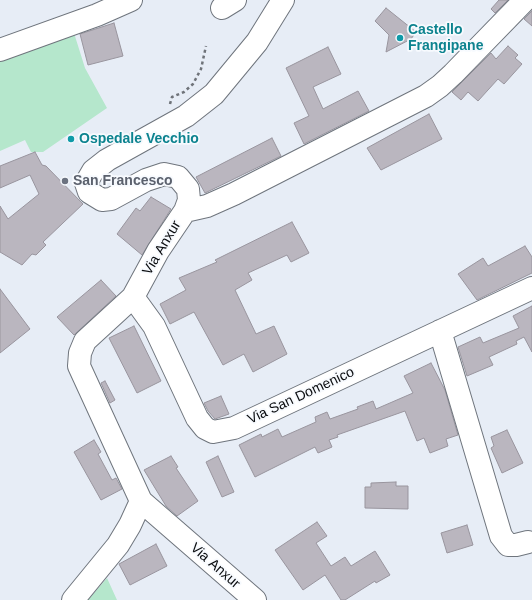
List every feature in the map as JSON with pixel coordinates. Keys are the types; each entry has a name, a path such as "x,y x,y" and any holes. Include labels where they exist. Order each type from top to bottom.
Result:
{"street":[{"path":"185,211 189,200 188,189 183,182 173,175 164,174 157,176 107,200 97,199 89,192 87,187 87,179 96,168 107,160 186,116 214,94 256,42 283,0"},
{"name":"Via Anxur","path":"255,600 141,501 81,371 79,360 85,341 133,297 158,252 185,211 207,206 234,194 426,96 453,74 525,0"},
{"path":"0,50 122,2"},
{"name":"Via San Domenico","path":"133,297 157,331 197,418 205,428 213,432 234,428 532,288"},
{"path":"440,332 501,536 508,545 528,542"},
{"path":"72,600 118,545 141,501"}],"path":[{"path":"184,92 193,84 201,69 206,46"}],"green space":[{"path":"74,33 85,68 107,108 43,152 31,152 25,140 0,151 0,59"},
{"path":"107,578 117,600 88,600"}],"building":[{"path":"499,0 508,0 495,13 491,9"},
{"name":"Castello Frangipane","path":"386,8 416,32 411,39 386,52 389,35 375,21"},
{"path":"532,11 532,26 524,19"},
{"path":"114,23 123,56 88,65 80,34"},
{"path":"508,46 518,55 515,58 522,64 504,84 498,79 478,101 468,92 461,100 452,92 491,53 496,59"},
{"path":"328,47 341,74 313,87 323,109 358,91 369,111 304,144 294,123 309,116 286,68"},
{"path":"429,114 442,139 381,170 367,148"},
{"path":"272,138 281,156 205,193 196,177"},
{"path":"35,152 42,165 46,166 83,204 43,242 46,245 36,255 32,254 22,265 0,252 0,206 8,219 39,194 30,175 0,188 0,166"},
{"path":"151,197 171,209 142,255 117,234 136,208 140,211"},
{"path":"292,222 309,253 291,262 287,255 248,273 252,280 235,290 256,334 274,326 287,354 253,372 244,354 223,365 194,312 170,324 160,304 186,290 179,278 217,262 215,260"},
{"path":"525,246 532,257 532,273 477,300 458,274 483,258 488,266"},
{"path":"101,280 116,296 74,335 57,317"},
{"path":"0,289 30,329 0,353"},
{"path":"532,306 532,352 524,337 516,341 517,344 489,357 493,365 467,376 458,347 480,337 483,343 519,328 513,316"},
{"path":"134,326 161,381 137,393 109,338"},
{"path":"431,363 445,390 458,435 446,439 448,446 430,453 424,438 417,441 405,411 337,435 338,437 329,440 332,447 318,453 315,447 255,477 239,445 261,434 262,437 278,429 282,437 316,422 315,417 327,412 330,419 358,409 357,407 373,401 376,409 413,393 404,376"},
{"path":"105,381 115,400 110,403 101,383"},
{"path":"221,396 229,414 215,419 208,411 204,403"},
{"path":"507,430 523,463 502,473 491,448 494,446 491,437"},
{"path":"94,440 101,452 98,454 112,480 116,478 122,489 101,500 74,452"},
{"path":"171,456 178,467 176,468 198,501 177,516 166,506 144,470"},
{"path":"218,456 234,492 222,497 206,462"},
{"path":"396,482 396,486 408,486 408,509 365,508 365,487 371,487 371,483"},
{"path":"317,522 327,536 316,543 331,566 345,557 351,566 375,551 390,575 376,583 375,581 345,600 341,600 325,575 303,590 275,550"},
{"path":"467,525 473,545 447,553 441,533"},
{"path":"156,544 167,566 130,585 119,564"}],"place":[{"name":"Castello Frangipane","path":"400,38"},
{"name":"Ospedale Vecchio","path":"71,139"},
{"name":"San Francesco","path":"65,181"}]}
